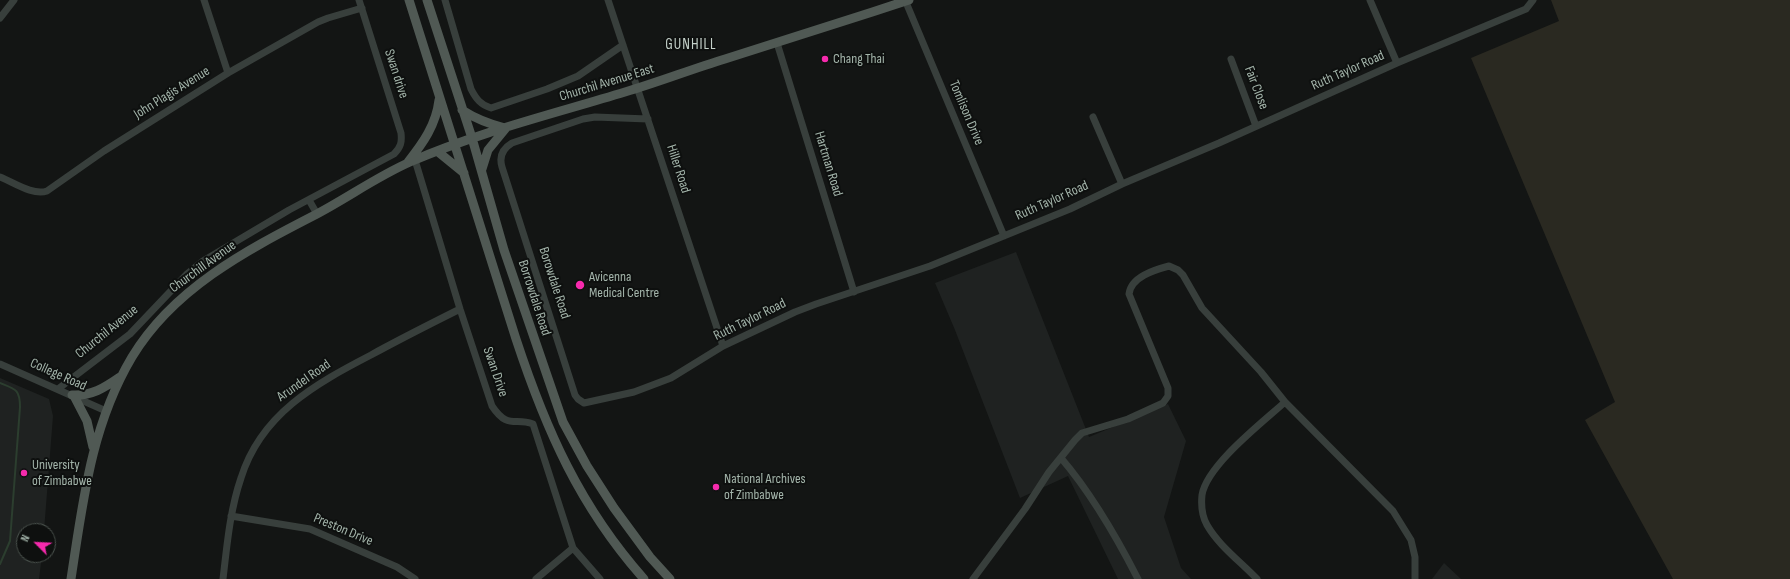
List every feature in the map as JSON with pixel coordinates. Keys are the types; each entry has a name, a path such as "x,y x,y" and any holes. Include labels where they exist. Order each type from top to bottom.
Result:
{"main road":[{"name":"Borrowdale Road","path":"409,0 521,355 554,443 572,477 597,517 622,553 644,579"},
{"name":"Borrowdale Road","path":"426,0 472,138 504,250 563,422 587,466 614,508 650,557 670,579"},
{"name":"Churchil Avenue East","path":"472,138 638,88 907,0"},
{"path":"411,162 433,125 437,113 439,98"},
{"path":"462,110 489,124 506,128 488,150 481,170"},
{"name":"Churchill Avenue","path":"71,579 94,448 106,411 123,375 133,356 151,331 183,297 219,270 262,243 411,162 472,138"},
{"path":"437,151 450,160 465,174"},
{"path":"94,448 87,421 73,396 84,396 96,392 123,375"}],"street":[{"path":"0,18 14,0"},
{"path":"204,0 228,73"},
{"name":"Swan drive","path":"360,0 401,133 401,145 394,154"},
{"name":"Churchil Avenue East","path":"445,0 471,90 478,101 484,106 491,108 547,89 578,76 623,45"},
{"name":"Hiller Road","path":"608,0 723,346"},
{"name":"Tomlison Drive","path":"907,0 1004,236"},
{"path":"1370,0 1397,63"},
{"name":"Ruth Taylor Road","path":"584,403 634,392 671,378 723,346 795,312 930,266 1070,209 1122,184 1397,63 1526,9 1533,0"},
{"name":"John Plagis Avenue","path":"0,177 32,191 41,193 47,191 104,151 228,73 318,22 362,8"},
{"name":"Hartman Road","path":"777,43 854,292"},
{"name":"Fair Close","path":"1231,59 1256,126"},
{"name":"Churchil Avenue East","path":"502,168 501,157 504,150 512,143 528,136 595,117 648,119"},
{"path":"1093,117 1122,184"},
{"name":"Churchil Avenue","path":"58,389 130,334 187,274 203,262 309,200 394,154"},
{"name":"Swan Drive","path":"411,162 492,406 498,415 504,419 514,422 528,422 534,424 573,548 600,579"},
{"name":"Borowdale Road","path":"502,168 575,395 584,403"},
{"path":"309,200 317,214"},
{"path":"973,579 1025,509 1049,472 1082,433 1128,419 1163,403 1166,400 1168,396 1168,388 1129,294 1132,284 1138,278 1169,266 1178,270 1202,308 1261,372 1285,402 1393,511 1411,540 1415,557 1415,579"},
{"name":"Arundel Road","path":"223,579 231,516 241,478 249,458 270,426 290,404 309,389 460,309"},
{"name":"College Road","path":"0,364 106,411"},
{"path":"1257,579 1223,545 1207,525 1202,510 1202,494 1211,475 1227,456 1285,402"},
{"path":"1061,458 1078,479 1113,532 1138,579"},
{"name":"Preston Drive","path":"231,516 310,529 397,567 415,579"},
{"path":"536,579 573,548"}],"shaded area":[{"path":"1551,0 1790,0 1790,579 1673,579 1585,420 1615,402 1471,58 1559,21"},
{"path":"1016,252 1089,437 1168,404 1186,441 1164,517 1181,568 1191,579 1118,579 1068,476 1020,498 955,330 935,283"},
{"name":"University of Zimbabwe","path":"0,378 49,399 53,416 45,523 16,523 16,563 41,563 39,579 0,579"},
{"path":"1444,563 1461,579 1432,579"}],"waterway":[{"path":"0,383 16,390 20,401 10,541 0,564"}],"place":[{"name":"Chang Thai","path":"825,59"},
{"name":"Avicenna Medical Centre","path":"580,285"},
{"name":"University of Zimbabwe","path":"24,473"},
{"name":"National Archives of Zimbabwe","path":"716,487"}],"district":[{"name":"GUNHILL","path":"691,45"}]}
